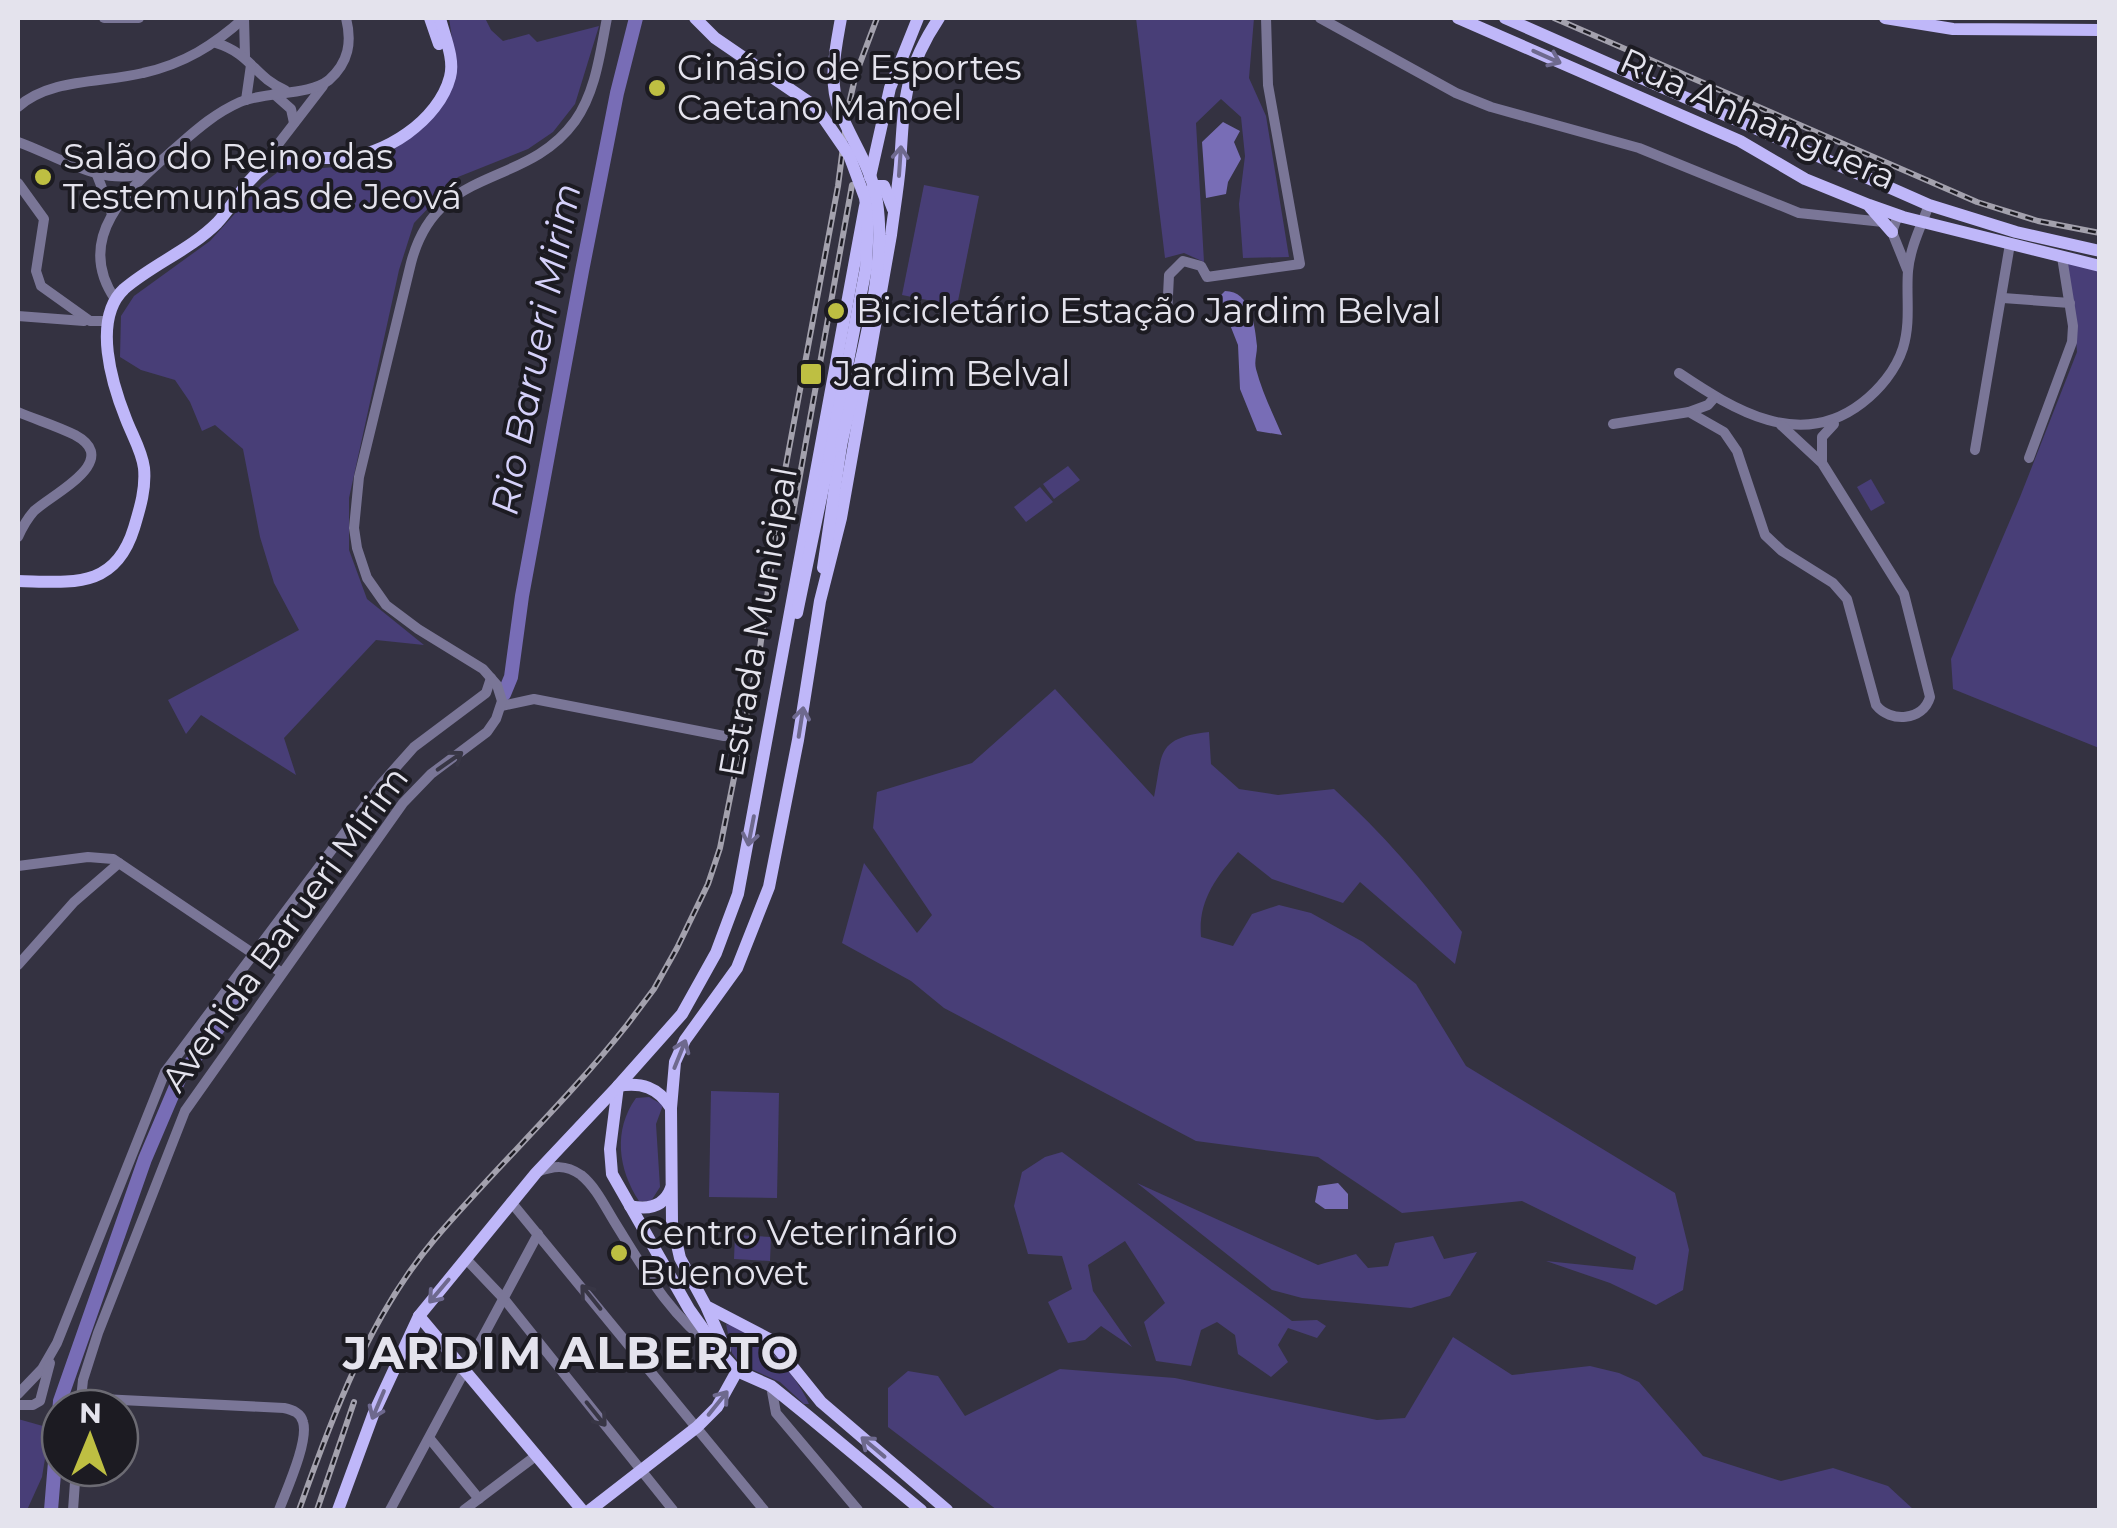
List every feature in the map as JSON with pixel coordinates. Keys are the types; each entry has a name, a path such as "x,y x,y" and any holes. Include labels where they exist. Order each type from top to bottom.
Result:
{"main road":[{"path":"331,158 388,138 413,118 438,88 444,62 430,18"},
{"path":"18,578 77,582 95,577 120,560 132,534 142,501 144,469 112,376 108,321 116,299 218,222 252,178 269,163 345,158 391,143 419,124 450,76 440,18"},
{"path":"695,18 730,49 816,107 849,155 868,218 867,257 829,459 802,592 783,652"},
{"path":"737,1370 676,1247 670,1108 680,1048 736,968 766,898 795,756 841,446 872,294 880,232 873,184 836,98 833,70 841,18"},
{"name":"Estrada Municipal","path":"338,1510 373,1414 419,1316 536,1173 682,1014 706,975 730,920 745,864 816,459 882,116 900,58 918,18"},
{"path":"820,601 842,518 894,216 904,94 914,64 938,18"},
{"name":"Rua Anhanguera","path":"1458,18 1740,141 1831,190 1868,205 2100,266"},
{"path":"1505,18 1925,203 2002,228 2100,252"},
{"path":"1885,18 1954,29 2100,30"},
{"path":"1744,123 1760,135 1839,172 1882,185"},
{"path":"1831,190 1839,172"},
{"path":"868,193 876,186 887,189 894,216"},
{"path":"1901,216 1925,203"},
{"path":"1868,205 1888,227"},
{"path":"670,1108 664,1097 650,1087 618,1086 610,1150 612,1174 666,1270 719,1351 737,1370 770,1386 921,1510"},
{"path":"630,1206 653,1207 668,1195 672,1185"},
{"path":"706,1306 771,1340 821,1402 947,1510"},
{"path":"419,1316 582,1510"},
{"path":"590,1510 697,1427 717,1407 737,1370"}],"street":[{"path":"104,18 139,18"},
{"path":"18,108 36,94 51,89 162,69 216,43 244,18"},
{"path":"244,18 246,100"},
{"path":"269,163 276,147 348,53 346,18"},
{"path":"607,18 590,94 569,128 525,164 458,192 421,234 359,477 354,528 367,578 398,615 483,668 500,692 501,706 534,700 724,736"},
{"path":"1167,316 1169,276 1182,260 1200,266 1208,277 1300,264 1268,85 1266,18"},
{"path":"1320,18 1456,93 1501,111 1639,148 1799,214 1888,227 1901,216"},
{"path":"216,43 248,60 280,92 291,109 294,123"},
{"path":"116,299 101,268 103,242 112,214 127,191 208,118 246,100 310,90 327,82"},
{"path":"18,142 96,174 129,176 146,172"},
{"path":"96,174 112,214"},
{"path":"18,183 44,220 36,271 40,286 90,321"},
{"path":"1822,463 1824,433 1873,394 1900,358 1907,330 1908,270 1925,203"},
{"path":"1888,227 1908,270"},
{"path":"1975,450 2010,244"},
{"path":"2029,458 2068,356 2072,326 2062,257"},
{"path":"2003,298 2070,302"},
{"path":"18,316 108,321"},
{"path":"1679,372 1735,408 1781,424 1812,425 1841,418"},
{"path":"1613,424 1689,412 1716,398"},
{"path":"1724,432 1735,408"},
{"path":"18,412 78,436 88,447 91,459 84,474 34,512 18,537"},
{"path":"1689,412 1724,432 1738,451 1766,535 1782,551 1833,584 1847,599 1876,706 1896,717 1919,713 1925,710 1930,697 1904,594 1822,463 1781,424"},
{"name":"Avenida Barueri Mirim","path":"18,1405 40,1401 54,1348 158,1086 172,1062 398,764 432,732 486,693 491,678"},
{"name":"Avenida Barueri Mirim","path":"85,1388 98,1333 184,1111 402,802 431,774 487,732 501,706"},
{"path":"18,866 104,856 282,973"},
{"path":"18,966 74,902 120,863"},
{"path":"536,1173 559,1166 578,1173 592,1186 648,1276 684,1324 719,1351"},
{"path":"592,1186 612,1174"},
{"path":"511,1202 764,1510"},
{"path":"390,1510 538,1234"},
{"path":"466,1259 505,1300 673,1510"},
{"path":"648,1276 666,1270"},
{"name":"Avenida Barueri Mirim","path":"18,1394 42,1369 54,1348"},
{"path":"770,1386 776,1413 858,1510"},
{"path":"796,1433 821,1402"},
{"path":"140,1404 284,1408 296,1412 304,1424 304,1437 279,1510"},
{"path":"430,1439 479,1499"},
{"path":"464,1510 537,1455"}],"shaded area":[{"path":"449,18 485,18 503,41 529,34 537,42 599,26 575,104 553,132 528,149 458,177 414,223 399,270 349,498 349,550 367,599 424,645 376,640 284,738 296,775 201,715 186,734 168,700 299,630 274,583 260,537 243,449 215,425 202,431 175,380 141,370 120,357 121,316 134,296 210,241 278,172 357,165 389,153 422,129 457,72"},
{"path":"1136,18 1254,18 1249,78 1266,116 1289,257 1243,258 1239,204 1245,156 1241,117 1221,99 1196,123 1204,262 1184,253 1165,258"},
{"path":"1223,122 1240,131 1234,142 1241,159 1226,194 1206,198 1202,142"},
{"path":"924,185 979,196 957,306 902,295"},
{"path":"2066,262 2099,269 2099,748 1953,689 1951,659 2077,352"},
{"path":"1225,291 1241,297 1250,311 1257,346 1256,369 1282,435 1257,431 1240,389 1238,345 1219,297"},
{"path":"1068,466 1080,480 1054,499 1043,484"},
{"path":"1871,479 1885,503 1871,511 1857,487"},
{"path":"1040,487 1053,502 1026,522 1014,507"},
{"path":"1055,689 1154,797 1161,759 1170,744 1209,732 1211,764 1239,789 1278,795 1334,789 1352,806 1462,932 1455,964 1360,882 1343,903 1272,879 1238,852 1205,901 1201,937 1233,946 1252,914 1279,905 1311,913 1363,942 1416,984 1466,1066 1675,1193 1689,1250 1683,1290 1656,1305 1610,1283 1546,1261 1633,1270 1636,1257 1522,1201 1402,1213 1318,1157 1196,1141 944,1008 911,981 842,943 864,863 917,933 932,915 873,828 877,792 972,763"},
{"path":"711,1091 779,1093 777,1198 709,1197"},
{"path":"649,1097 663,1105 656,1124 660,1187 651,1201 639,1201 626,1176 621,1136 636,1098"},
{"path":"1062,1152 1292,1321 1317,1320 1326,1326 1317,1338 1288,1328 1278,1345 1288,1362 1271,1377 1238,1354 1235,1335 1217,1322 1201,1330 1191,1366 1156,1361 1144,1322 1165,1303 1125,1241 1088,1265 1093,1291 1132,1347 1101,1326 1085,1340 1068,1343 1048,1302 1072,1289 1062,1256 1028,1254 1014,1206 1022,1172 1045,1157"},
{"path":"1137,1183 1318,1265 1356,1254 1368,1268 1388,1266 1395,1243 1433,1236 1444,1259 1477,1252 1450,1296 1411,1308 1302,1298 1272,1290"},
{"path":"1338,1183 1348,1194 1348,1209 1325,1209 1315,1202 1318,1186"},
{"path":"735,1235 771,1237 770,1261 734,1259"},
{"path":"726,1324 751,1336 775,1356 809,1404 804,1404 780,1382 740,1364 732,1353"},
{"path":"1453,1337 1512,1375 1590,1366 1619,1373 1639,1382 1703,1456 1781,1481 1833,1468 1888,1486 1914,1510 997,1510 888,1427 888,1388 908,1371 938,1376 965,1416 1060,1369 1175,1378 1377,1420 1405,1418"},
{"path":"18,1419 40,1425 40,1481 27,1510 18,1510"}],"waterway":[{"name":"Rio Barueri Mirim","path":"504,694 511,677 522,596 582,271 636,18"},
{"name":"Rio Barueri Mirim","path":"51,1510 60,1401 145,1159 180,1077 251,986"}],"railway":[{"path":"299,1510 354,1369 390,1302 434,1240 627,1025 654,989 708,884 720,848 760,648 783,481 838,186 848,108 877,18"},
{"path":"1554,18 1977,202 2038,221 2100,233"},
{"path":"793,514 852,185"},
{"path":"317,1510 354,1402"}],"place":[{"name":"Ginásio de Esportes Caetano Manoel","path":"657,88"},
{"name":"Salão do Reino das Testemunhas de Jeová","path":"43,177"},
{"name":"Bicicletário Estação Jardim Belval","path":"836,311"},
{"name":"Jardim Belval","path":"811,374"},
{"name":"Centro Veterinário Buenovet","path":"619,1253"}],"district":[{"name":"JARDIM ALBERTO","path":"572,1353"}]}
